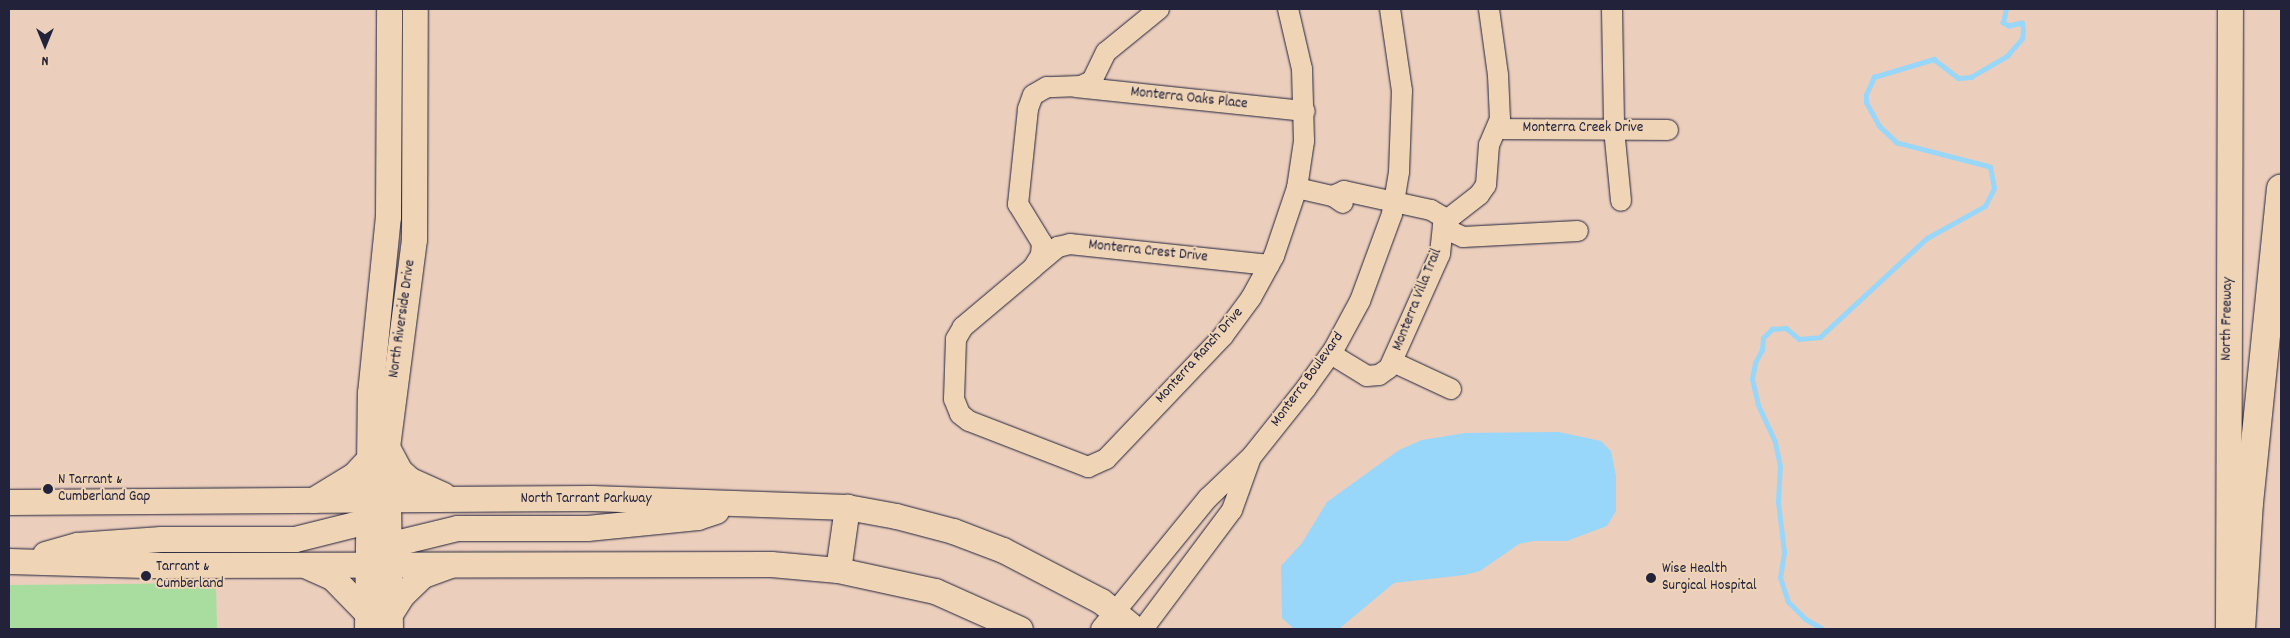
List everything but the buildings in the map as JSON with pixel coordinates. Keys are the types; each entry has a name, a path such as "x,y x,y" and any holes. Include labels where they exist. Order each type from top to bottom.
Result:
{"highway":[{"path":"2241,629 2249,503 2281,190"}],"main road":[{"name":"North Riverside Drive","path":"378,621 378,454 370,393 388,226 389,9"},
{"name":"North Riverside Drive","path":"378,454 414,239 414,9"},
{"name":"North Freeway","path":"2228,629 2230,9"},
{"path":"313,500 354,475 378,454 413,482 458,500"},
{"name":"North Tarrant Parkway","path":"9,502 313,500 378,509 458,500 592,498 847,508 943,528 1003,550 1053,574 1108,621 1135,629"},
{"path":"15,561 303,564 379,555 458,528 587,528 697,517 742,503"},
{"path":"838,570 847,508"},
{"path":"15,561 77,545 160,539 295,538 378,509"},
{"path":"379,555 457,563 771,564 838,570 935,592 1020,629"},
{"path":"303,564 332,577 378,621 423,576 457,563"}],"street":[{"path":"1033,268 1041,256 1042,243 1018,204 1028,109 1033,95 1043,89 1074,86 1092,81 1106,52 1158,9"},
{"name":"Monterra Ranch Drive","path":"1080,465 1096,465 1106,459 1211,349 1237,317 1270,265 1297,188 1305,111 1301,62 1288,9"},
{"name":"Monterra Boulevard","path":"1108,621 1208,498 1252,456 1330,354 1367,285 1393,208 1401,145 1402,91 1390,9"},
{"path":"1443,223 1485,188 1489,145 1498,129 1498,75 1489,9"},
{"path":"1612,9 1614,129 1621,201"},
{"name":"Monterra Oaks Place","path":"1074,86 1305,111"},
{"name":"Monterra Creek Drive","path":"1498,129 1668,130"},
{"path":"1297,188 1333,196 1344,191 1393,208 1432,210 1441,216 1443,223 1452,232 1467,238 1578,231"},
{"name":"Monterra Villa Trail","path":"1330,354 1359,373 1371,376 1383,373 1393,362 1440,254 1443,223"},
{"name":"Monterra Crest Drive","path":"1080,465 970,421 960,414 955,403 955,345 958,333 1058,247 1070,244 1270,265"},
{"path":"1393,362 1452,389"},
{"name":"Monterra Boulevard","path":"1143,629 1232,510 1252,456"}],"green space":[{"path":"216,583 217,629 9,629 9,585"}],"water":[{"path":"1559,432 1601,441 1611,451 1616,476 1616,511 1607,526 1567,541 1534,541 1519,544 1480,571 1465,575 1394,583 1339,629 1294,629 1282,618 1281,566 1302,543 1327,502 1399,450 1422,440 1465,433"}],"waterway":[{"path":"1822,629 1805,619 1788,602 1780,578 1784,552 1778,502 1780,466 1775,442 1758,405 1752,379 1755,363 1762,350 1763,338 1772,329 1786,328 1799,339 1820,337 1927,238 1985,206 1994,188 1990,167 1897,143 1879,126 1866,103 1866,95 1874,77 1934,59 1958,78 1971,77 2007,56 2022,39 2023,30 2022,23 2009,26 2003,23 2006,9"}],"place":[{"name":"N Tarrant & Cumberland Gap","path":"48,489"},
{"name":"Tarrant & Cumberland","path":"146,576"},
{"name":"Wise Health Surgical Hospital","path":"1651,578"}]}
